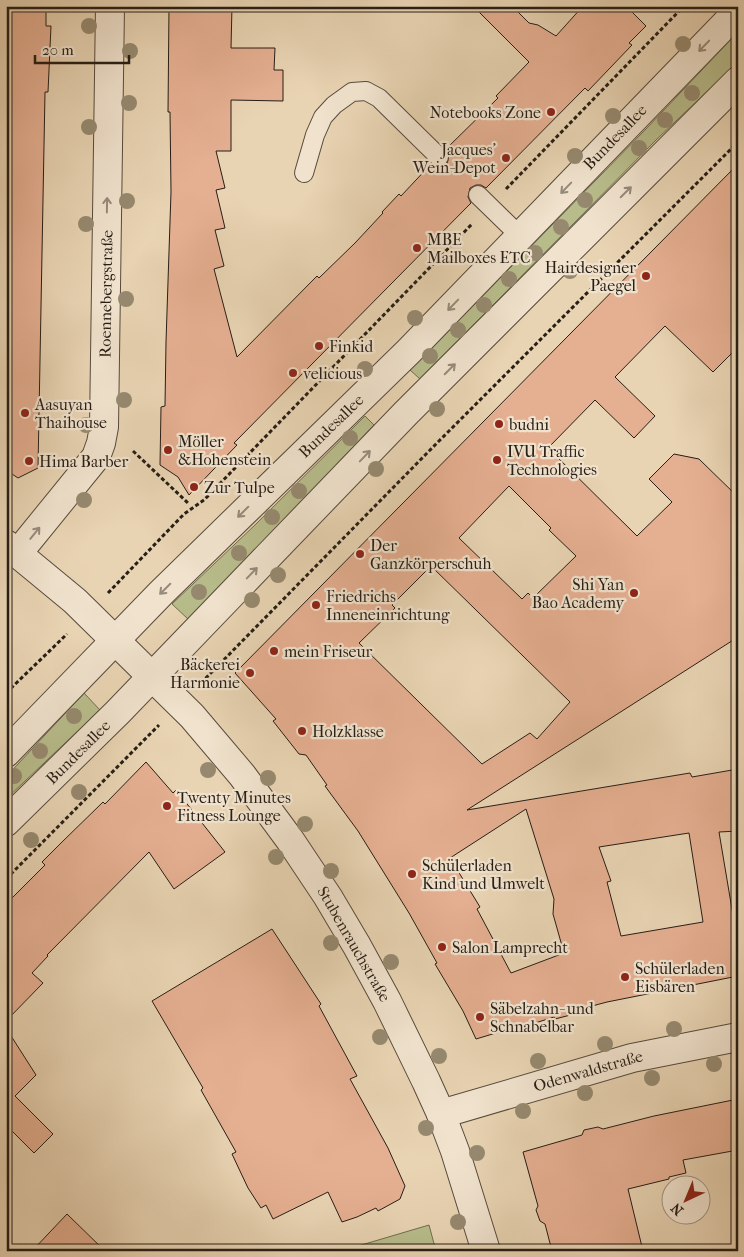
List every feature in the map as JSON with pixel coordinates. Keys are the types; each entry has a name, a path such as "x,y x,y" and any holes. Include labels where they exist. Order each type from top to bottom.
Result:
{"street":[{"name":"Roennebergstraße","path":"10,550 96,457 104,427 110,6"},
{"name":"Bundesallee","path":"6,753 161,593 409,351 738,11"},
{"name":"Bundesallee","path":"6,822 96,735 406,413 738,81"},
{"name":"Stubenrauchstraße","path":"10,550 75,601 192,716 242,775 290,840 323,889 387,1001 441,1114 455,1151 486,1251"},
{"name":"Odenwaldstraße","path":"441,1114 632,1058 738,1037"}],"lane":[{"path":"304,173 315,135 323,116 352,92 366,91 379,98 439,157"},
{"path":"478,195 520,236"}],"path":[{"path":"195,690 436,444 738,142"},
{"path":"103,598 184,514 204,500 331,369"},
{"path":"134,450 189,504"},
{"path":"6,693 72,628"},
{"path":"6,878 162,722"}],"green space":[{"path":"738,32 738,62 656,140 420,379 410,370 645,130"},
{"path":"365,416 374,425 189,620 172,604 256,524"},
{"path":"84,693 100,710 6,799 6,777"},
{"path":"429,1225 436,1251 341,1251"}],"building":[{"path":"6,6 46,6 46,26 51,26 48,92 45,92 38,468 18,478 6,470"},
{"path":"169,6 232,6 231,48 275,48 274,70 283,70 283,101 231,100 231,151 216,151 225,188 216,190 225,228 215,230 224,266 214,269 237,357 317,276 319,278 355,243 399,194 401,196 431,164 441,167 447,164 449,155 446,149 498,98 496,96 529,62 473,6 512,6 529,23 538,25 556,36 583,6 626,6 646,26 629,43 632,45 588,91 585,88 486,188 476,185 470,188 468,197 471,203 234,443 237,445 189,495 178,477 160,465 161,407 165,406 171,192 170,112 168,112"},
{"path":"738,164 738,347 713,372 665,326 615,377 655,416 634,438 595,400 548,448 637,536 672,502 649,479 674,454 699,459 738,497 738,637 467,810 690,773 692,777 738,769 738,831 719,832 738,945 738,976 607,1002 581,1009 582,1012 555,1019 554,1017 507,1032 506,1030 476,1039 463,1011 435,964 437,963 409,913 358,831 325,786 327,785 306,755 299,754 273,721 276,719 235,673","holes":["509,486 551,528 549,530 576,556 533,598 528,593 522,599 459,538","431,566 570,702 537,739 530,733 482,764 359,643 395,608 392,605","526,809 554,899 553,914 564,953 511,973 477,909 480,907 450,858","689,833 703,922 621,936 607,882 611,881 599,847"]},
{"path":"146,762 173,793 176,790 225,852 174,889 149,852 47,955 32,973 43,983 6,1021 6,904 45,865 42,862 103,802 105,804"},
{"path":"272,929 321,1004 319,1006 357,1076 350,1079 388,1148 405,1186 400,1199 378,1211 376,1208 342,1222 328,1192 273,1219 266,1205 261,1208 248,1188 232,1154 236,1152 201,1090 203,1088 152,1001"},
{"path":"6,1028 36,1075 15,1096 53,1134 34,1153 6,1125"},
{"path":"738,1099 738,1150 683,1160 686,1173 662,1174 662,1181 628,1189 643,1251 552,1251 545,1224 540,1221 536,1210 538,1206 523,1152 582,1135 584,1130 598,1127 603,1129 654,1116"},
{"path":"67,1214 105,1251 32,1251"}],"place":[{"name":"Notebooks Zone","path":"551,112"},
{"name":"Jacques' Wein-Depot","path":"506,158"},
{"name":"MBE Mailboxes ETC","path":"417,248"},
{"name":"Hairdesigner Paegel","path":"646,276"},
{"name":"Finkid","path":"319,346"},
{"name":"velicious","path":"293,373"},
{"name":"Aasuyan Thaihouse","path":"25,413"},
{"name":"budni","path":"499,424"},
{"name":"Möller &Hohenstein","path":"168,450"},
{"name":"IVU Traffic Technologies","path":"497,460"},
{"name":"Hima Barber","path":"29,461"},
{"name":"Zur Tulpe","path":"194,487"},
{"name":"Der Ganzkörperschuh","path":"360,554"},
{"name":"Shi Yan Bao Academy","path":"634,593"},
{"name":"Friedrichs Inneneinrichtung","path":"316,605"},
{"name":"mein Friseur","path":"274,651"},
{"name":"Bäckerei Harmonie","path":"250,673"},
{"name":"Holzklasse","path":"302,731"},
{"name":"Twenty Minutes Fitness Lounge","path":"167,806"},
{"name":"Schülerladen Kind und Umwelt","path":"412,874"},
{"name":"Salon Lamprecht","path":"442,947"},
{"name":"Schülerladen Eisbären","path":"625,977"},
{"name":"Säbelzahn- und Schnabelbar","path":"480,1017"}]}
